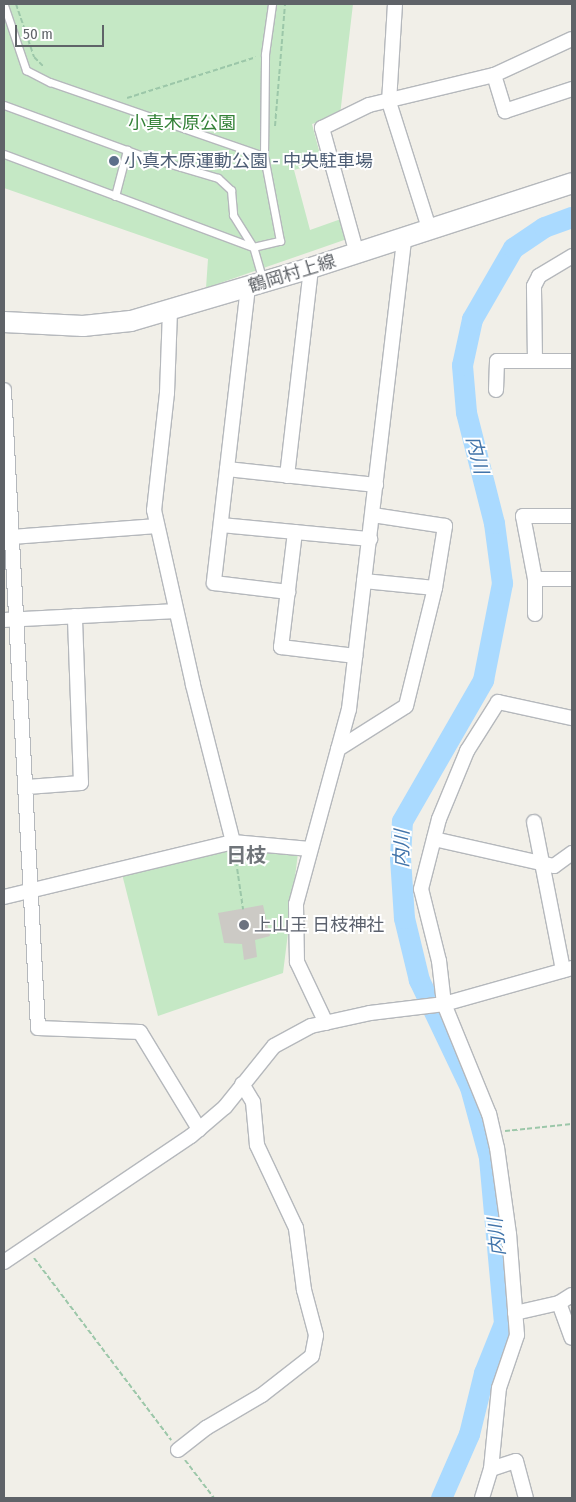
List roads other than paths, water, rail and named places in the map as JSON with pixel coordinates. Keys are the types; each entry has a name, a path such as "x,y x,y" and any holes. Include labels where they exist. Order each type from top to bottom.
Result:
{"main road":[{"name":"鶴岡村上線","path":"4,322 83,326 131,320 170,311 430,231 572,183"}],"street":[{"path":"395,4 389,102 430,231"},
{"path":"357,254 322,128 369,105 389,102 494,75 572,39"},
{"path":"494,75 505,111 572,90"},
{"path":"326,1023 297,962 296,904 350,709 404,239"},
{"path":"536,361 534,286 539,276 572,256"},
{"path":"287,476 312,268"},
{"path":"256,285 227,469 214,583 288,592"},
{"path":"170,311 167,393 154,510 175,611 233,842"},
{"path":"496,390 497,361 572,361"},
{"path":"4,390 12,536 10,620 26,787 38,1028 140,1032 199,1129"},
{"path":"227,469 376,485"},
{"path":"338,749 406,706 435,588 445,526 373,515"},
{"path":"535,614 535,579 523,516 572,516"},
{"path":"221,525 370,539"},
{"path":"12,536 158,526"},
{"path":"295,532 280,647 356,656"},
{"path":"535,579 572,579"},
{"path":"364,582 435,588"},
{"path":"10,620 175,611"},
{"path":"26,787 81,783 75,616"},
{"path":"482,1498 491,1469 499,1388 517,1336 509,1234 494,1132 480,1086 444,1004 439,961 421,890 434,839 467,751 498,702 572,718"},
{"path":"4,1262 199,1129 225,1107 274,1046 311,1026 444,1004 568,969 542,864 534,822"},
{"path":"434,839 554,866 572,853"},
{"path":"4,897 233,842 310,849"},
{"path":"178,1450 206,1428 262,1395 312,1356 316,1335 304,1290 296,1228 257,1145 253,1102 242,1084"},
{"path":"515,1313 559,1303 572,1295"},
{"path":"559,1303 572,1338"},
{"path":"491,1469 516,1461 526,1498"}],"lane":[{"path":"4,154 253,247 280,241 264,156 265,54 272,4"},
{"path":"4,5 26,70 112,103 264,156"},
{"path":"5,108 127,150 218,178 231,190 233,215 253,247 256,285"},
{"path":"115,196 127,150"}],"waterway":[{"name":"内川","path":"441,1498 469,1434 484,1373 504,1323 489,1157 470,1087 419,980 404,918 400,858 402,821 483,680 502,583 494,523 466,412 462,365 472,319 513,248 544,227 572,217"}],"place":[{"name":"小真木原運動公園 - 中央駐車場","path":"114,161"},
{"name":"上山王 日枝神社","path":"244,925"}],"district":[{"name":"日枝","path":"246,855"}],"park label":[{"name":"小真木原公園","path":"182,123"}]}
